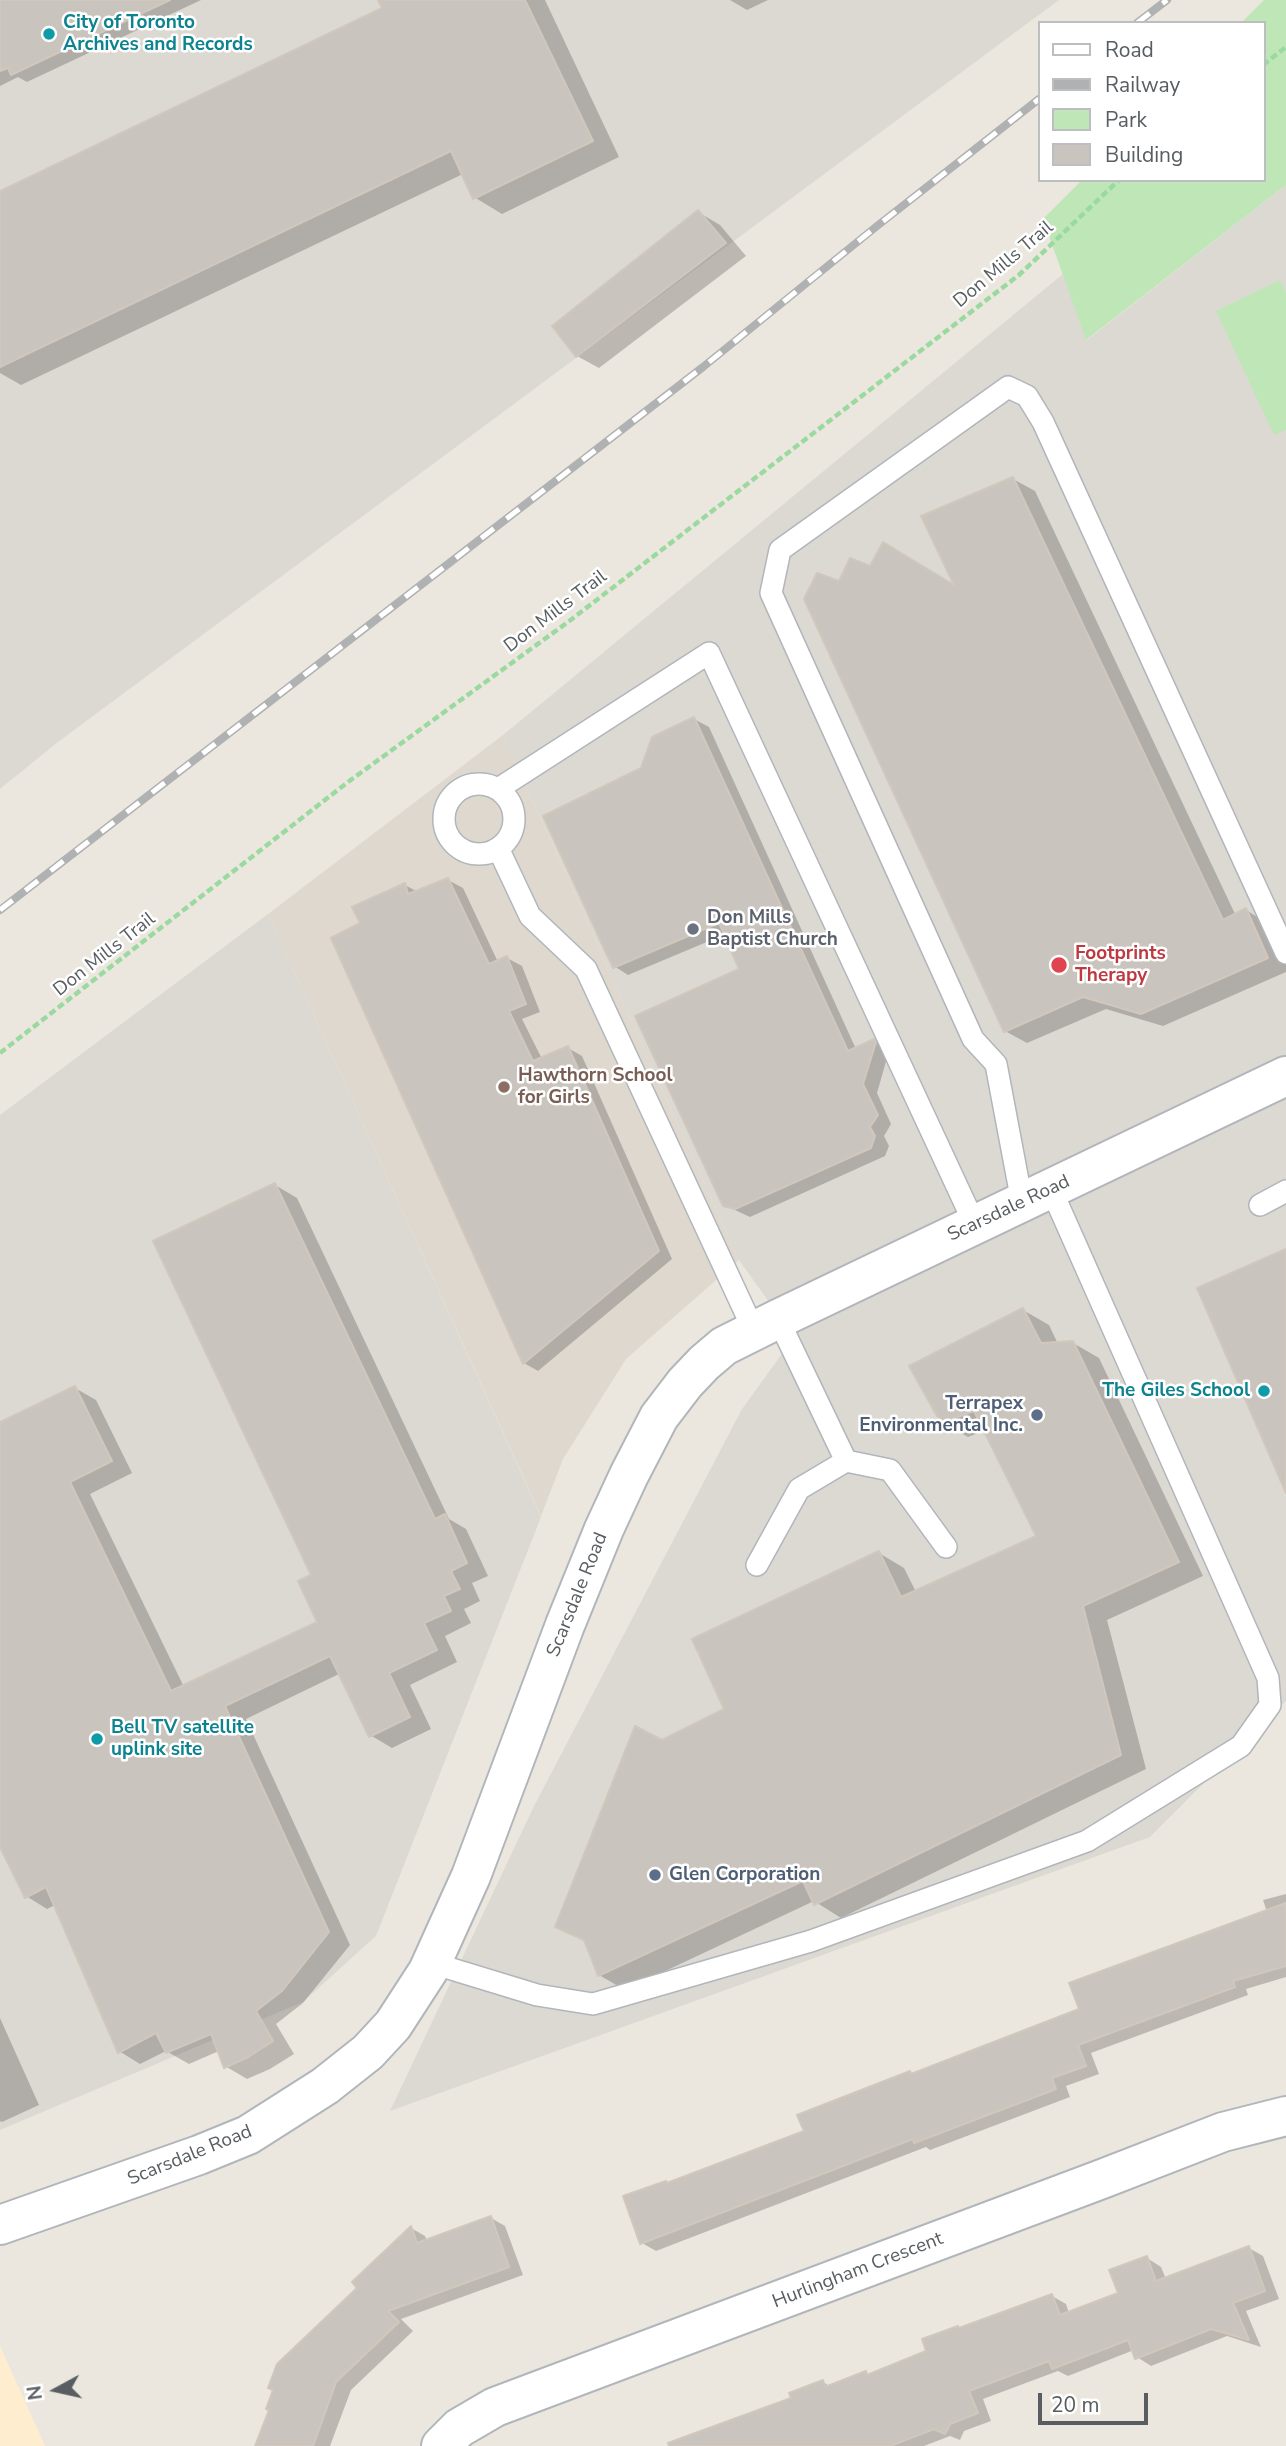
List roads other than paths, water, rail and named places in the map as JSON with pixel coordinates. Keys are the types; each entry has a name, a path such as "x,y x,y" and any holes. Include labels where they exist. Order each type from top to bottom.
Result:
{"street":[{"name":"Scarsdale Road","path":"0,2225 248,2134 303,2101 349,2068 379,2042 413,1997 471,1876 604,1529 648,1436 667,1405 700,1367 724,1346 766,1325 1286,1076"},
{"name":"Hurlingham Crescent","path":"441,2446 459,2428 495,2407 1223,2132 1286,2116"}],"lane":[{"path":"432,1962 537,1995 593,2004 811,1941 1087,1841 1241,1745 1270,1705 1268,1678 1037,1195 996,1064 973,1039 771,593 780,550 1008,387 1027,396 1043,422 1286,953"},
{"path":"498,789 709,653 975,1225"},
{"path":"474,784 498,789 508,799 513,810 513,822 506,840 498,848 484,853 462,850 450,840 445,829 443,817 447,804 462,788 474,784"},
{"path":"498,848 530,916 586,969 766,1325 846,1461"},
{"path":"1260,1205 1286,1191"},
{"path":"757,1565 799,1489 846,1461 890,1470 946,1547"}],"railway":[{"path":"1140,21 1167,0"},
{"path":"0,910 703,367 1038,100"}],"place":[{"name":"City of Toronto Archives and Records","path":"49,34"},
{"name":"Don Mills Baptist Church","path":"693,929"},
{"name":"Footprints Therapy","path":"1059,965"},
{"name":"Hawthorn School for Girls","path":"504,1087"},
{"name":"The Giles School","path":"1264,1391"},
{"name":"Terrapex Environmental Inc.","path":"1037,1415"},
{"name":"Bell TV satellite uplink site","path":"97,1739"},
{"name":"Glen Corporation","path":"655,1875"}]}
